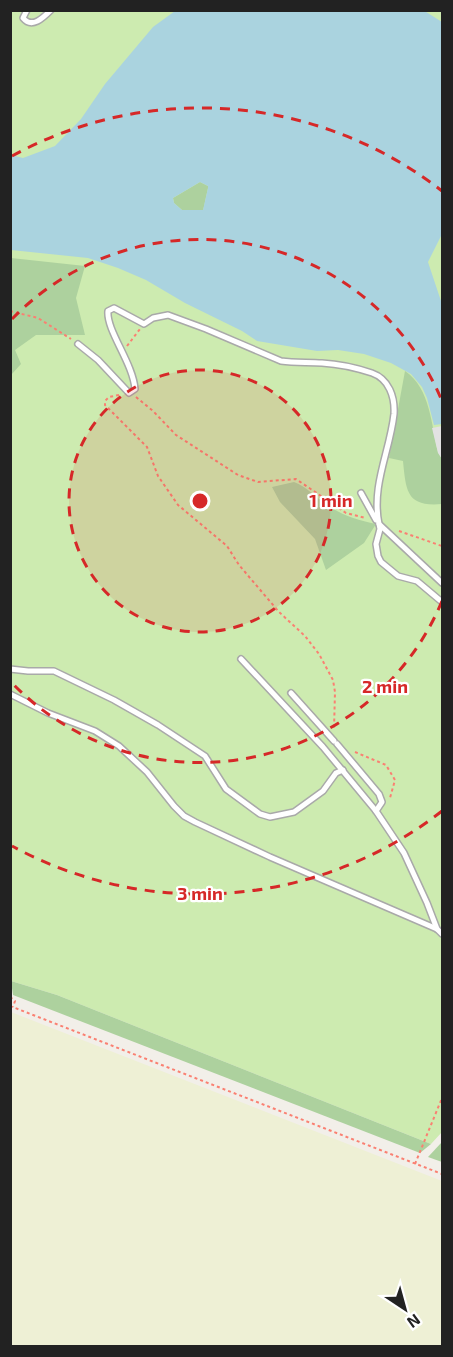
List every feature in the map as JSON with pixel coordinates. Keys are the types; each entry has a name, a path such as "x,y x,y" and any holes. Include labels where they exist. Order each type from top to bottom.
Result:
{"lane":[{"path":"27,10 23,18 28,23 33,23 42,19 51,10"},
{"path":"78,344 98,360 129,393 134,391 135,386 123,350 107,320 108,311 114,308 144,324 153,318 168,315 271,358 294,363 323,363 350,367 374,374 387,382 394,414 378,489 379,524 442,583"},
{"path":"361,493 381,529 376,544 381,562 398,576 417,581 442,602"},
{"path":"242,659 376,811 404,853 436,929"},
{"path":"10,669 54,671 114,700 158,725 206,756 226,789 260,814 283,816 294,812 323,791 336,773 343,771"},
{"path":"291,693 379,794 381,802 376,811"},
{"path":"10,694 48,713 95,731 119,746 147,772 184,816 270,857 436,929 442,934"}],"path":[{"path":"10,311 38,318 78,344"},
{"path":"123,350 144,324"},
{"path":"379,524 376,521 345,513 296,479 258,482 238,475 187,443 142,401 129,393 105,400 105,405 147,447 158,476 178,505 226,546 279,612 319,654 333,680 336,742 386,765 394,780 390,798"},
{"path":"399,531 442,546"},
{"path":"10,997 15,1001 12,1007 442,1174"},
{"path":"415,1164 442,1098"}],"green space":[{"path":"10,11 442,11 442,1132 431,1144 57,995 11,981"},
{"path":"200,182 208,186 203,211 182,210 174,203 173,198"},
{"path":"11,258 85,266 76,298 85,335 36,335 15,350 21,364 11,375"},
{"path":"405,371 420,387 429,408 438,452 442,459 442,504 422,503 415,500 407,489 403,461 389,458"},
{"path":"294,482 338,512 376,524 364,543 326,570 315,539 280,502 272,487"},
{"path":"11,981 57,995 431,1144 420,1153 13,995"},
{"path":"11,1012 442,1181 442,1346 11,1346"},
{"path":"442,1142 442,1162 428,1157"}],"shaded area":[{"path":"442,426 442,459 438,453 432,428"}],"water":[{"path":"423,10 442,22 442,234 428,262 442,304 442,424 434,425 422,387 411,374 391,363 364,354 338,350 317,351 257,341 146,280 118,268 88,258 11,250 11,155 23,158 55,146 81,119 105,84 153,27 175,11","holes":["200,182 208,186 203,210 182,210 174,203 173,198"]}]}
